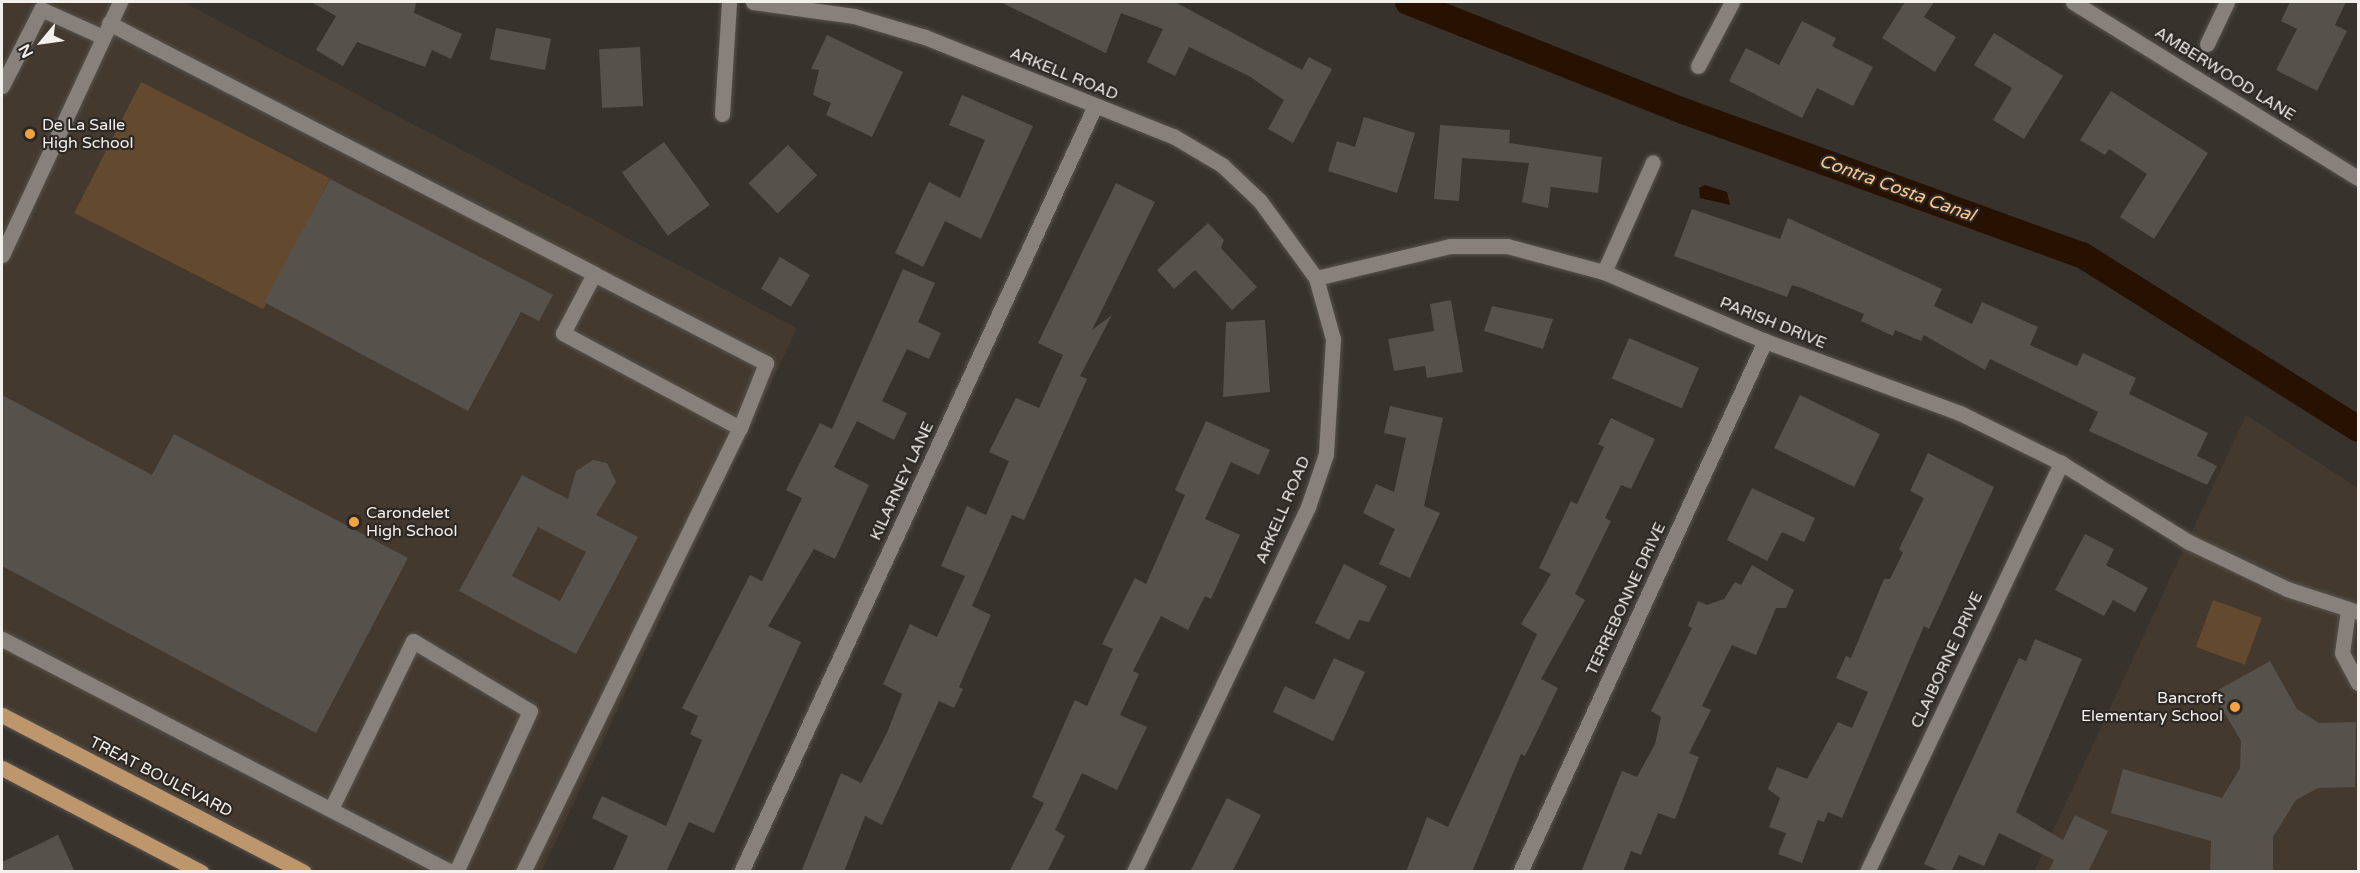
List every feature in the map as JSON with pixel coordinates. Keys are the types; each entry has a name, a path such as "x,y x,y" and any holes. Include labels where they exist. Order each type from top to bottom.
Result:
{"main road":[{"name":"TREAT BOULEVARD","path":"2,715 304,872"},
{"path":"2,768 201,872"}],"street":[{"path":"2,255 7,229 120,2"},
{"path":"722,114 729,2"},
{"name":"ARKELL ROAD","path":"753,2 854,16 925,37 1173,136 1222,165 1260,201 1316,278 1333,339 1326,454 1308,507 1134,872"},
{"path":"1698,66 1732,2"},
{"name":"AMBERWOOD LANE","path":"2073,2 2358,178"},
{"path":"2207,44 2227,2"},
{"path":"2,86 41,9 106,30 594,274 765,363 740,428 523,872"},
{"name":"KILARNEY LANE","path":"741,872 1095,106"},
{"path":"1604,272 1653,162"},
{"name":"PARISH DRIVE","path":"1316,278 1449,246 1507,246 1604,272 1765,341 1960,413 2061,464 2189,542 2287,589 2353,611"},
{"path":"594,274 563,333 740,428"},
{"name":"TERREBONNE DRIVE","path":"1520,872 1765,341"},
{"name":"CLAIBORNE DRIVE","path":"1867,872 2061,464"},
{"path":"2353,611 2342,653 2358,683"},
{"path":"2,639 451,872"},
{"path":"331,809 413,642 530,711 456,872"}],"shaded area":[{"name":"Carondelet High School","path":"2,2 183,2 797,328 542,871 304,871 2,715"},
{"path":"141,82 330,178 263,309 74,213"},
{"path":"1705,185 1727,192 1730,205 1700,198 1699,188"},
{"name":"Bancroft Elementary School","path":"2246,415 2358,488 2358,871 2034,872"},
{"path":"2213,600 2262,618 2245,665 2196,647"}],"building":[{"path":"311,2 416,2 414,13 462,34 451,59 432,50 425,67 357,42 343,66 316,50 336,16"},
{"path":"1000,2 1175,2 1302,70 1309,57 1332,69 1293,143 1268,129 1284,100 1249,76 1189,47 1175,76 1147,62 1163,29 1121,13 1106,53"},
{"path":"1905,2 1934,2 1924,17 1956,37 1935,72 1882,38"},
{"path":"2290,2 2346,2 2335,25 2347,31 2317,91 2276,70 2297,29 2281,21"},
{"path":"1802,21 1836,38 1832,46 1873,67 1853,106 1817,88 1802,118 1729,81 1746,48 1779,65"},
{"path":"496,28 551,39 545,70 490,59"},
{"path":"1994,33 2063,76 2024,139 1993,120 2012,88 1974,65"},
{"path":"827,35 903,72 872,137 826,115 831,103 813,95 819,70 811,69"},
{"path":"640,47 643,106 602,108 599,49"},
{"path":"2111,91 2208,153 2154,239 2120,217 2147,174 2109,149 2105,155 2080,140"},
{"path":"962,95 1033,126 981,239 945,221 923,267 895,253 929,182 960,198 985,140 949,125"},
{"path":"1364,117 1415,133 1397,193 1328,171 1337,141 1355,147"},
{"path":"1440,125 1510,130 1509,143 1602,157 1598,193 1551,187 1548,208 1522,202 1529,163 1462,158 1459,201 1434,199"},
{"path":"664,142 710,205 668,236 622,173"},
{"path":"788,145 817,175 778,213 748,183"},
{"path":"330,179 553,295 539,321 521,312 468,411 264,302"},
{"path":"1116,183 1155,202 1092,330 1112,315 1080,376 1087,379 1024,520 1012,515 972,606 991,615 959,687 963,689 954,708 939,701 882,825 865,816 844,872 801,872 841,773 861,783 887,733 902,694 883,684 910,624 937,637 965,576 941,566 967,506 986,515 1009,461 989,452 1016,398 1039,408 1063,355 1038,343"},
{"path":"1692,209 1780,239 1788,218 1942,289 1934,306 1972,324 1982,302 2038,327 2030,345 2077,366 2083,353 2136,378 2129,394 2208,433 2197,456 2217,466 2207,485 2089,431 2098,412 1990,359 1985,370 1924,335 1921,341 1895,330 1893,336 1861,321 1864,314 1802,288 1792,285 1787,297 1674,256"},
{"path":"1208,223 1224,240 1221,248 1257,287 1232,310 1195,270 1174,289 1157,270"},
{"path":"780,257 810,275 791,307 761,289"},
{"path":"903,269 935,283 918,322 941,333 929,359 907,349 882,401 907,413 894,440 857,421 834,467 869,485 835,559 814,549 768,626 801,642 714,833 689,822 666,872 612,872 628,836 592,818 602,796 666,826 702,740 690,734 698,716 682,708 750,575 762,581 802,498 786,490 820,423 832,429"},
{"path":"1451,300 1463,372 1427,378 1425,366 1394,371 1388,339 1434,331 1430,304"},
{"path":"1492,306 1553,319 1543,349 1484,331"},
{"path":"1265,320 1270,392 1223,397 1226,322"},
{"path":"1629,338 1699,368 1682,408 1612,379"},
{"path":"2,395 152,475 174,434 408,558 316,733 2,566"},
{"path":"1800,395 1880,434 1854,487 1774,448"},
{"path":"1390,406 1443,418 1424,506 1440,513 1410,578 1379,564 1395,529 1363,513 1376,484 1394,492 1406,438 1384,433"},
{"path":"1611,418 1655,439 1631,489 1621,485 1605,518 1611,521 1575,594 1585,600 1541,679 1558,688 1525,756 1521,754 1472,872 1406,872 1427,817 1448,827 1537,634 1521,624 1551,574 1539,568 1571,501 1577,504 1604,447 1598,444"},
{"path":"1206,421 1270,450 1259,475 1231,462 1205,519 1240,535 1211,599 1205,596 1188,630 1161,616 1133,671 1139,674 1120,715 1147,727 1117,790 1082,773 1055,830 1065,836 1047,872 1009,872 1044,803 1032,797 1075,700 1087,706 1113,649 1102,644 1135,578 1146,584 1185,495 1175,490"},
{"path":"1928,453 1994,487 1929,629 1924,626 1842,818 1828,812 1824,822 1818,820 1802,863 1778,854 1786,833 1769,827 1780,798 1768,789 1777,767 1807,779 1838,722 1852,728 1868,692 1836,678 1846,656 1851,658 1884,579 1890,579 1903,553 1899,549 1924,498 1910,491"},
{"path":"593,460 607,463 616,482 596,515 638,537 576,654 459,591 522,475 568,499 576,471","holes":["538,527 586,552 560,601 512,576"]},
{"path":"1752,488 1815,518 1804,542 1782,532 1767,561 1727,540"},
{"path":"2085,534 2114,549 2106,565 2148,588 2135,612 2113,600 2104,616 2055,590"},
{"path":"1344,564 1387,586 1369,622 1359,620 1349,640 1315,623"},
{"path":"1752,565 1794,590 1786,608 1776,608 1756,655 1732,645 1702,706 1711,710 1689,753 1699,757 1675,819 1658,813 1641,855 1631,851 1623,872 1581,872 1622,771 1637,777 1655,744 1661,717 1651,711 1692,628 1688,626 1698,601 1707,605 1724,599 1735,582 1741,585"},
{"path":"2035,639 2082,659 2016,812 2063,840 2075,815 2108,831 2088,872 2048,872 2054,860 1999,833 1984,866 1959,855 1951,872 1942,872 1924,864 2019,658 2026,661"},
{"path":"1334,658 1365,672 1333,741 1273,712 1285,686 1314,700"},
{"path":"2270,661 2297,709 2319,723 2356,722 2355,787 2318,788 2296,800 2273,837 2273,872 2210,872 2211,841 2111,813 2123,769 2222,798 2240,768 2241,741 2213,693"},
{"path":"1227,798 1261,815 1232,872 1190,872"},
{"path":"58,835 75,872 2,872 2,862"}],"waterway":[{"name":"Contra Costa Canal","path":"1408,2 1686,112 2082,255 2358,429"}],"place":[{"name":"De La Salle High School","path":"30,134"},
{"name":"Carondelet High School","path":"354,522"},
{"name":"Bancroft Elementary School","path":"2235,707"}]}
